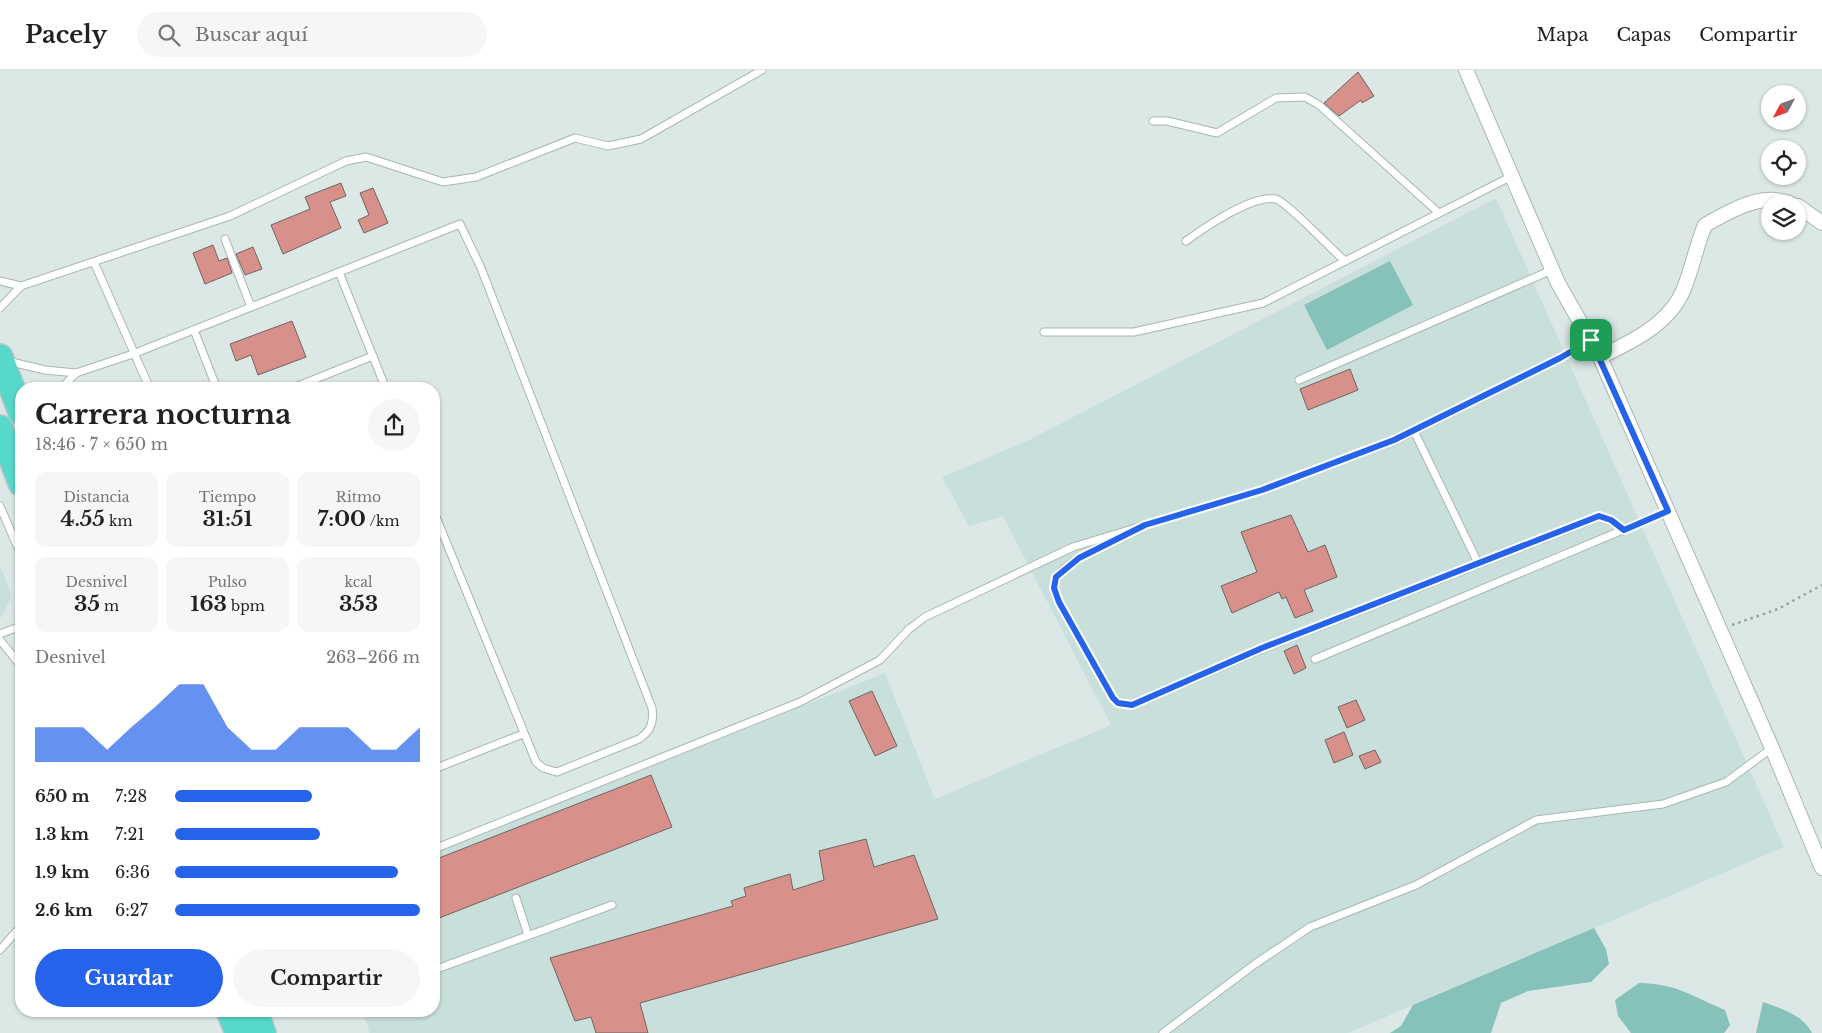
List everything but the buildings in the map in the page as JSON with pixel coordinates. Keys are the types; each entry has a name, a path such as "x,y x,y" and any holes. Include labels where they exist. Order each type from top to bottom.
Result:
{"highway":[{"path":"1,359 15,396"},
{"path":"0,428 15,467"},
{"path":"231,1017 238,1033"},
{"path":"256,1017 263,1033"}],"street":[{"path":"1466,70 1552,270 1571,310 1600,357 1719,625 1822,868"},
{"path":"1600,357 1643,336 1664,317 1683,292 1705,225 1757,200 1761,200"},
{"path":"1806,212 1822,223"}],"lane":[{"path":"0,308 20,286 230,216 346,161 366,157 443,182 476,176 575,138 608,146 641,139 762,70"},
{"path":"1153,121 1167,121 1217,132 1276,98 1305,97 1319,105 1439,213"},
{"path":"1044,332 1134,332 1263,303 1513,176"},
{"path":"1186,241 1226,216 1255,201 1276,200 1289,209 1345,261"},
{"path":"1,359 45,370 76,373 133,354 460,224 481,268 653,716 650,729 639,739 557,772 543,768 536,762 440,527"},
{"path":"225,239 251,307"},
{"path":"94,262 147,382"},
{"path":"1299,380 1552,270"},
{"path":"339,272 383,382"},
{"path":"0,281 20,286"},
{"path":"194,330 214,382"},
{"path":"440,847 800,702 880,660 909,628 925,617 1073,547 1262,490 1394,440 1560,358 1591,340"},
{"path":"308,382 373,356"},
{"path":"68,382 76,373"},
{"path":"1414,430 1478,563"},
{"path":"0,506 15,541"},
{"path":"1315,659 1668,511"},
{"path":"1145,525 1079,558 1056,577 1054,588 1059,602 1113,698 1118,703 1125,705 1132,705 1262,648 1599,516 1611,520 1624,530"},
{"path":"0,634 15,628"},
{"path":"0,640 15,659"},
{"path":"440,767 523,734"},
{"path":"1163,1033 1255,964 1310,927 1342,916 1416,885 1536,820 1663,804 1726,782 1772,748"},
{"path":"516,898 528,935"},
{"path":"440,968 612,905"},
{"path":"0,950 15,933"}],"path":[{"path":"1719,625 1732,625 1771,612 1822,585"}],"shaded area":[{"path":"1496,198 1784,847 1348,1033 370,1033 364,1017 440,1017 440,852 885,673 935,799 1111,725 1003,516 969,526 942,477 1031,439"},
{"path":"1390,261 1413,305 1327,350 1304,305"},
{"path":"0,565 12,596 0,619"},
{"path":"1594,928 1606,949 1609,964 1591,982 1528,991 1501,1003 1491,1033 1390,1033 1401,1026 1413,1005"},
{"path":"1639,983 1674,988 1725,1010 1730,1025 1724,1033 1631,1033 1618,1016 1615,1000"},
{"path":"1763,1002 1797,1017 1808,1026 1812,1033 1756,1033"}],"route":[{"path":"1591,340 1668,511 1624,530 1611,520 1599,516 1262,648 1132,705 1118,703 1113,698 1059,602 1054,588 1056,577 1064,569 1079,558 1145,525 1262,490 1394,440 1560,358 1591,340"}]}
